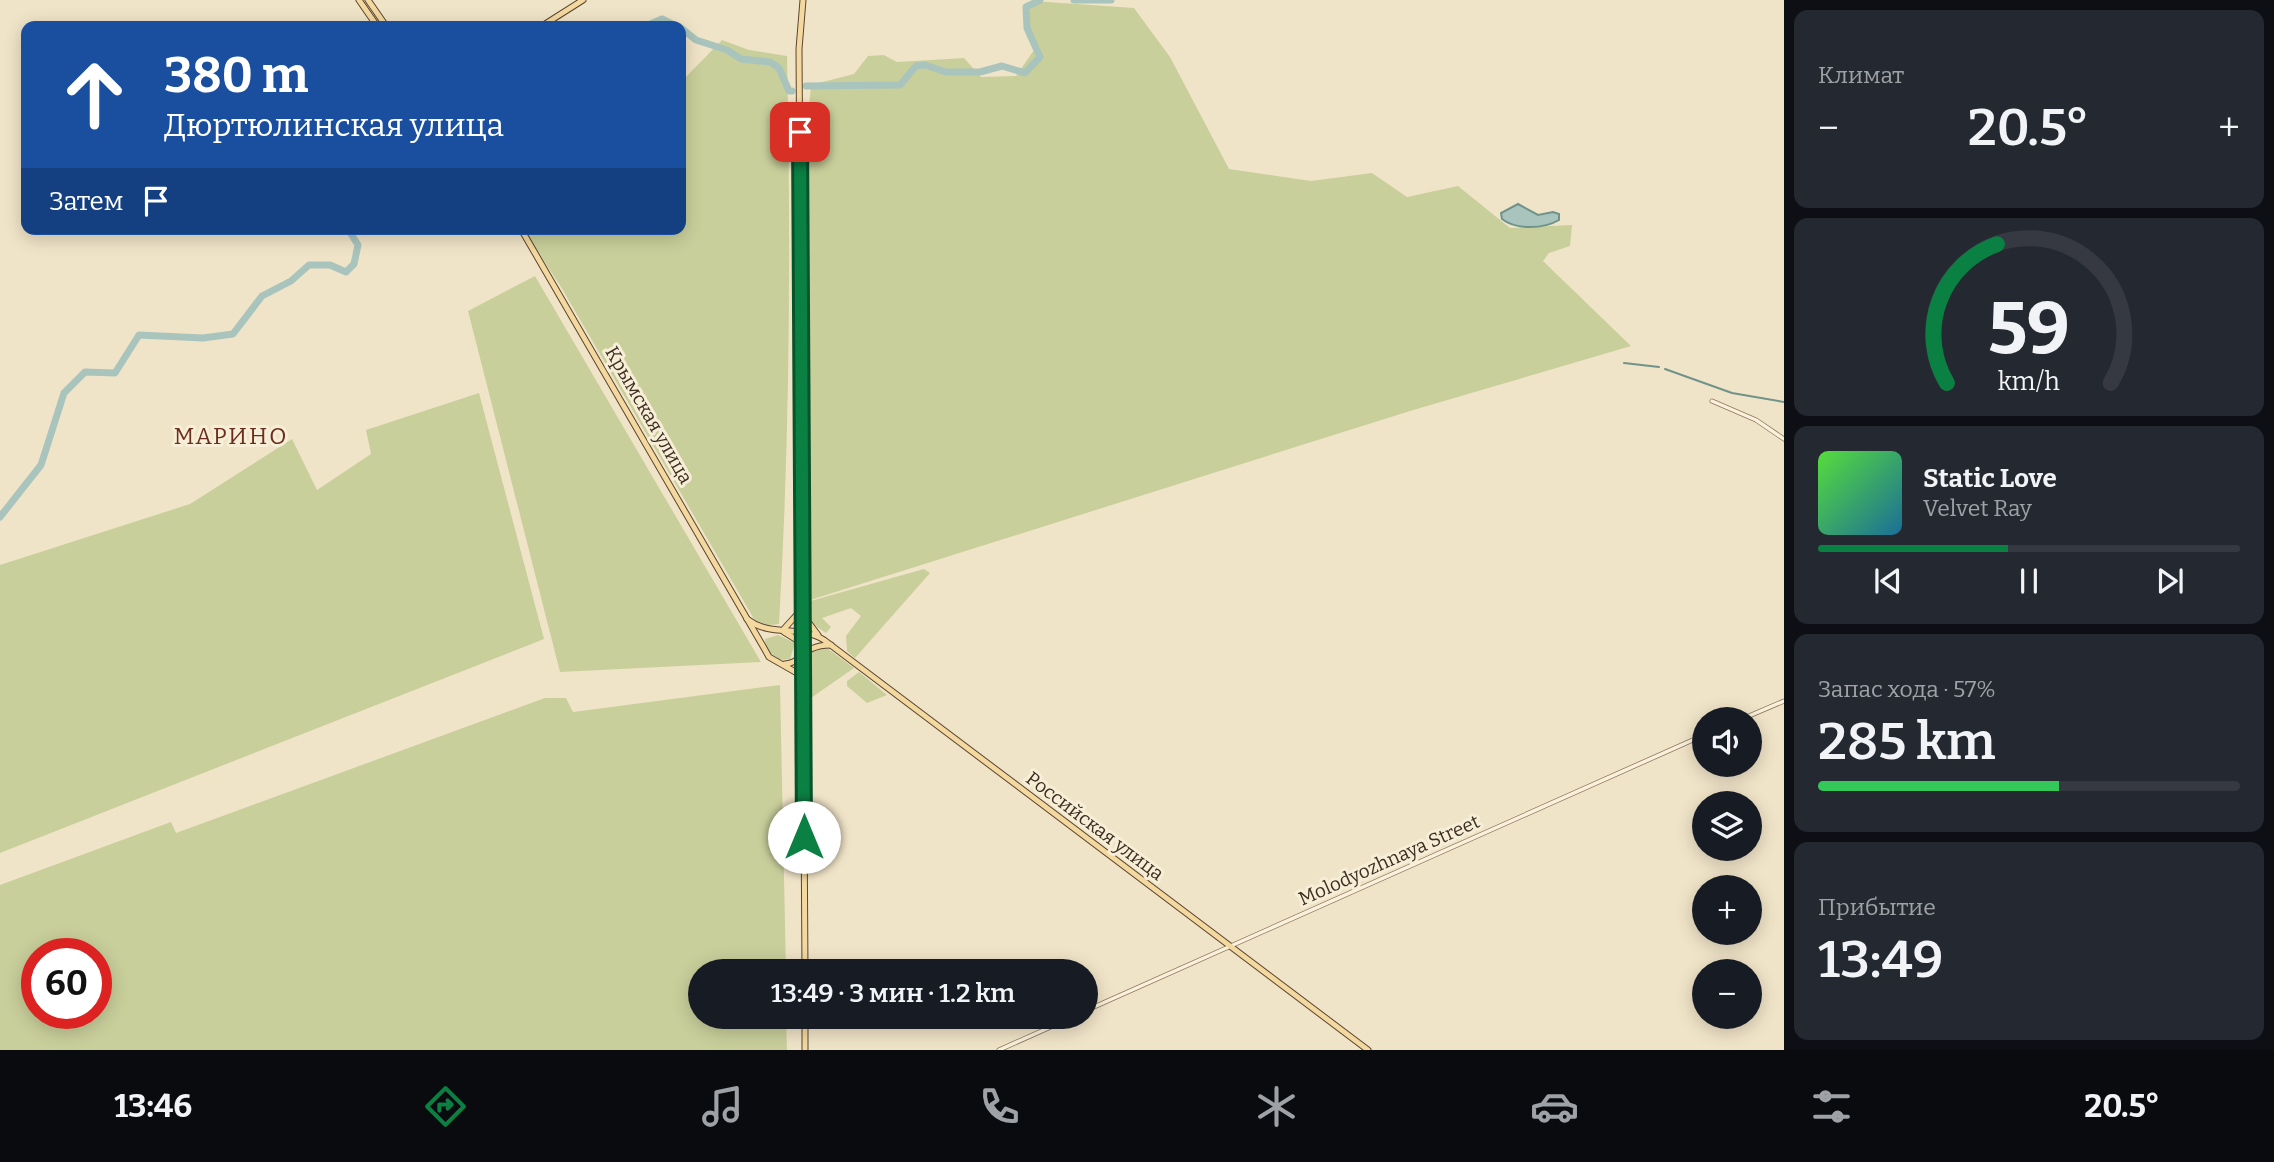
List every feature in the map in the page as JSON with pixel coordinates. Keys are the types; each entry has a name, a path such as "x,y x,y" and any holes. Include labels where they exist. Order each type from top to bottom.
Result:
{"main road":[{"path":"359,0 374,21"},
{"path":"368,0 383,21"},
{"path":"550,21 583,0"},
{"path":"803,0 799,49 805,959"},
{"name":"Крымская улица","path":"524,235 764,648"},
{"path":"781,631 791,625 802,609"},
{"path":"802,609 803,618 824,640"},
{"path":"747,619 771,632"},
{"path":"781,631 802,643"},
{"path":"802,631 771,632 763,638 769,657 804,677"},
{"name":"Российская улица","path":"802,631 831,645 1368,1050"},
{"path":"783,664 790,664 814,646 831,645"},
{"path":"805,1029 805,1050"}],"street":[{"path":"1712,401 1756,419 1784,439"},
{"path":"1762,710 1784,701"},
{"name":"Molodyozhnaya Street","path":"1098,1005 1692,740"},
{"path":"999,1050 1046,1029"}],"green space":[{"path":"1033,1 1134,8 1170,57 1229,169 1311,181 1372,173 1407,197 1458,186 1510,228 1572,225 1570,246 1549,253 1543,261 1631,346 1410,411 807,601 806,141 811,85 854,74 868,56 884,55 897,62 964,58 981,77 1016,76 1034,50 1026,26 1027,14"},
{"path":"722,40 749,50 787,56 789,340 779,624 761,626 754,619 561,287 527,235 686,235 686,77"},
{"path":"535,276 761,662 560,672 468,311"},
{"path":"479,393 544,639 0,853 0,565 190,504 292,439 317,490 371,454 366,430"},
{"path":"924,569 930,573 855,658 847,651 846,636 861,616 851,608 822,618 831,627 826,633 809,617 807,602"},
{"path":"778,635 795,643 790,659 780,660 766,650 765,639"},
{"path":"815,648 827,648 854,668 808,700 807,657"},
{"path":"859,672 887,695 867,703 847,686 847,681"},
{"path":"780,685 786,959 688,959 688,1029 786,1029 787,1050 0,1050 0,885 171,822 176,833 545,698 566,698 573,712"}],"water":[{"path":"1518,204 1538,215 1553,212 1559,214 1559,220 1530,227 1508,223 1502,219 1501,213"}],"waterway":[{"path":"806,86 900,85 916,66 925,65 946,72 980,72 1002,66 1025,73 1040,57 1027,28 1026,7 1040,0"},
{"path":"1074,0 1111,0"},
{"path":"657,21 666,21"},
{"path":"686,32 696,40 727,50 741,59 770,62 779,68 789,91 792,91"},
{"path":"0,517 41,465 64,393 85,372 115,373 139,335 203,338 233,334 262,296 291,281 309,265 330,265 346,272 354,264 358,245 352,235"},
{"path":"1624,363 1659,367"},
{"path":"1665,369 1732,393 1784,402"}],"district":[{"name":"МАРИНО","path":"231,436"}],"route":[{"path":"800,132 800,539 804,677 804,837"}]}
